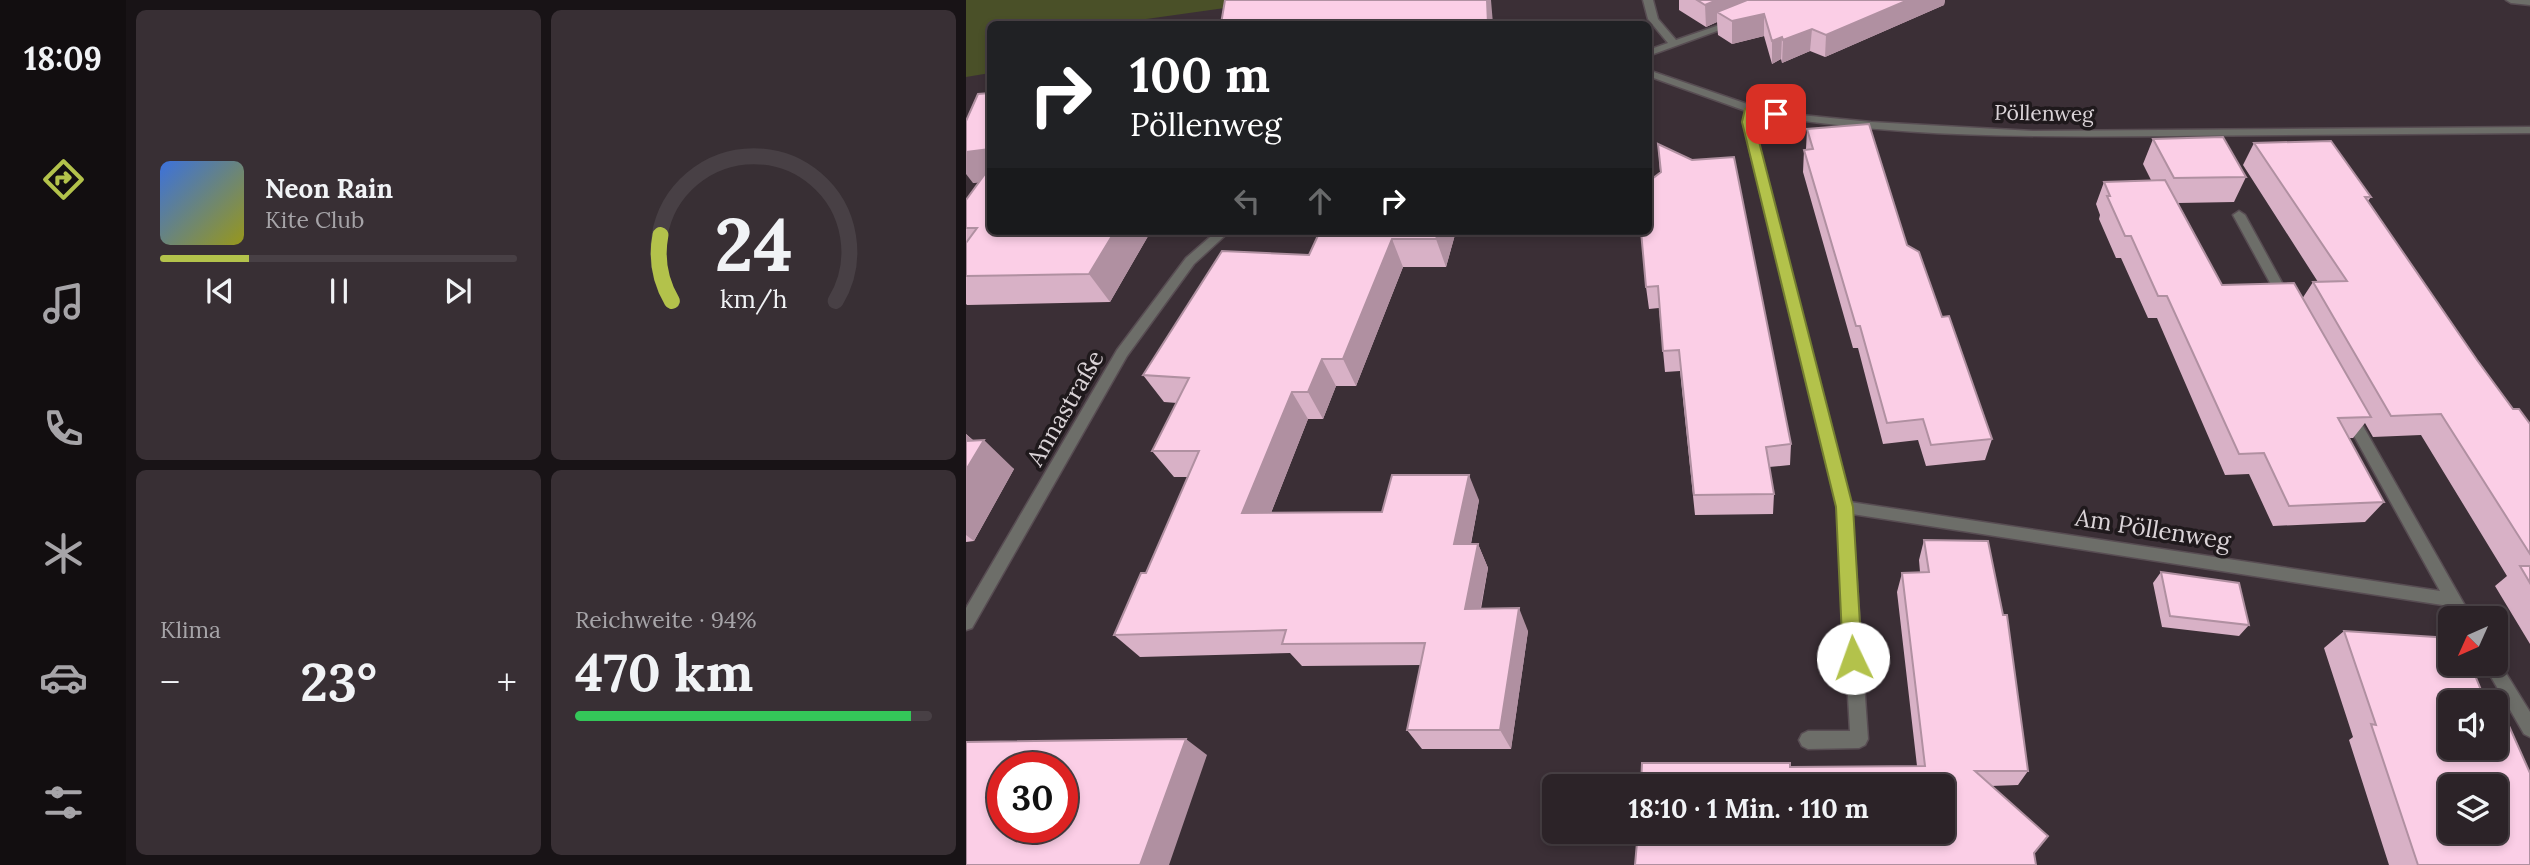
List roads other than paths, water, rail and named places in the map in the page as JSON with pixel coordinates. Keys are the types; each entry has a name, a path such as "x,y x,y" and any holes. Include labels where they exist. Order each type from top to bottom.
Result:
{"street":[{"path":"1648,0 1649,13 1655,26 1674,44"},
{"path":"2511,0 2530,2"},
{"path":"1652,52 1742,19"},
{"name":"Pöllenweg","path":"1652,75 1751,109 1843,122 2033,134 2530,130"},
{"path":"1751,109 1748,122 1844,507 1859,739 1808,740"},
{"path":"2239,215 2297,319"},
{"name":"Annastraße","path":"966,623 1122,353 1190,261 1219,235"},
{"path":"2340,398 2457,606"},
{"name":"Am Pöllenweg","path":"1844,507 2454,600"},
{"path":"2499,676 2530,728"}]}
